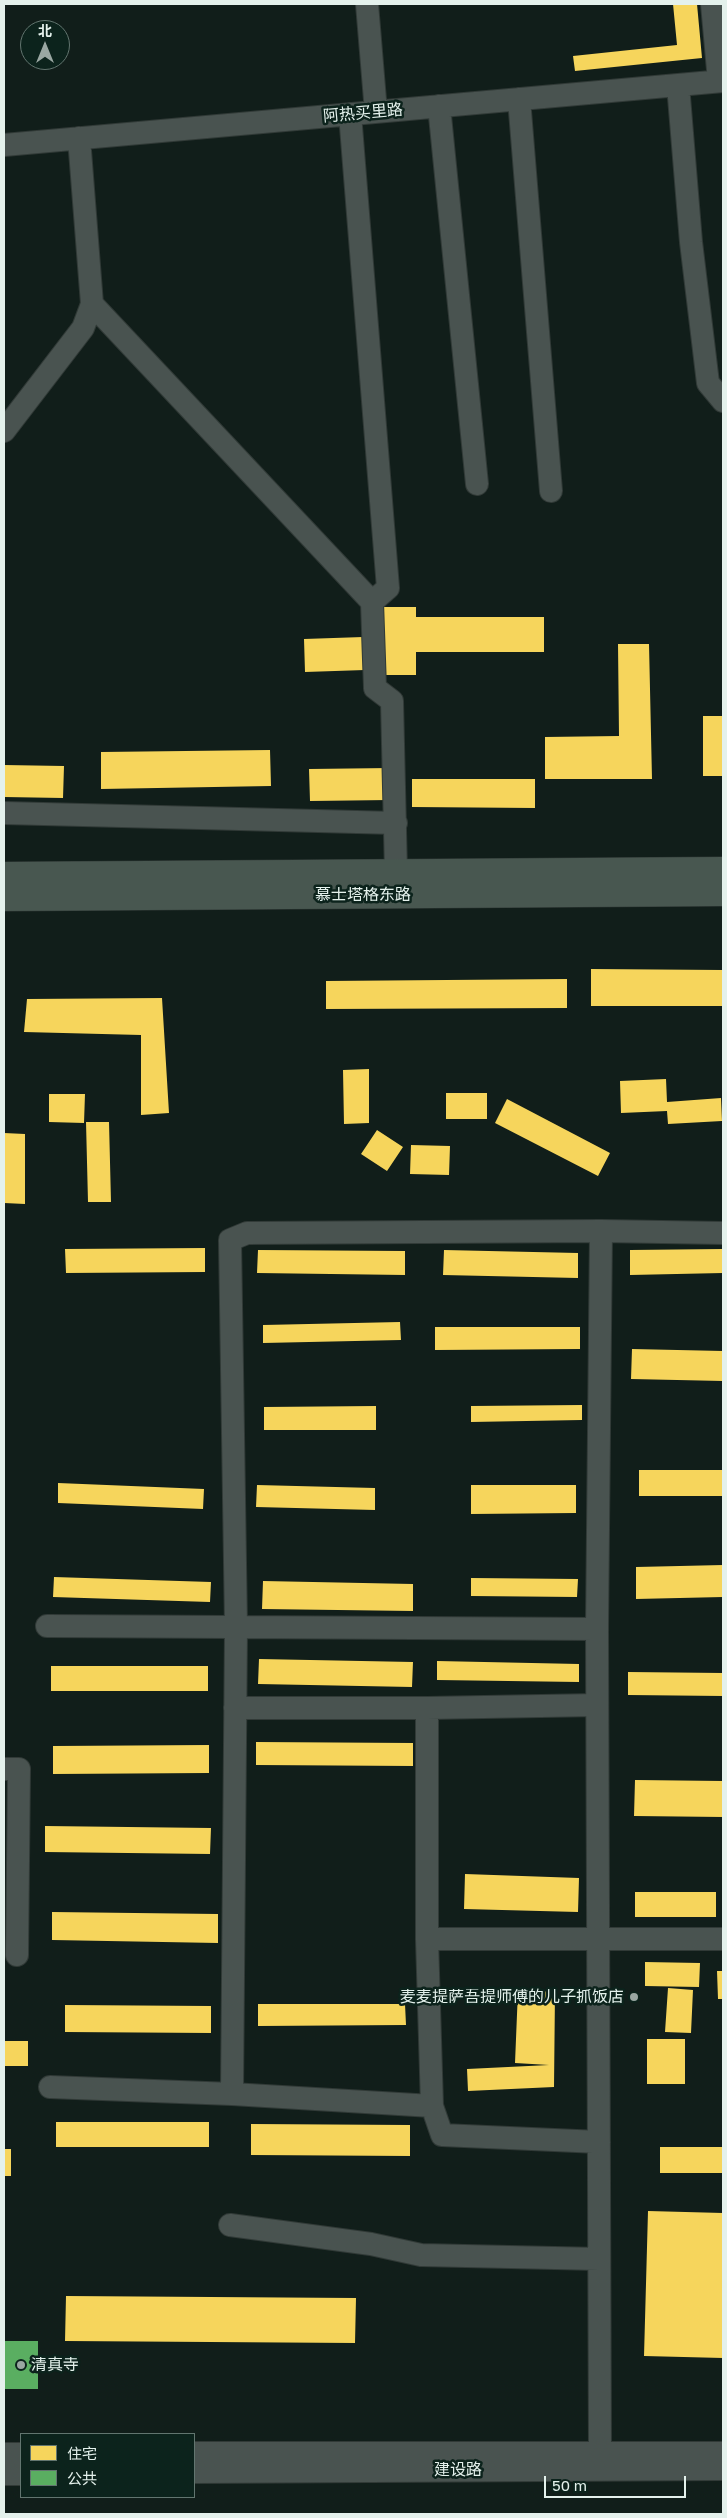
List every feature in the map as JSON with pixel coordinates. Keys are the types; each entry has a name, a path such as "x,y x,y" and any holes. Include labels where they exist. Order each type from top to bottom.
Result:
{"main road":[{"name":"慕士塔格东路","path":"4,876 723,871"},
{"name":"慕士塔格东路","path":"4,897 723,892"}],"street":[{"path":"367,4 376,112"},
{"path":"712,4 721,81"},
{"name":"阿热买里路","path":"4,145 721,81"},
{"path":"678,85 691,242 708,382 723,401"},
{"path":"519,99 550,491"},
{"path":"439,106 477,484"},
{"path":"350,114 388,588 372,602"},
{"path":"4,431 83,328 92,304 80,138"},
{"path":"92,304 372,602 375,688 392,701 396,873"},
{"path":"4,813 396,823"},
{"path":"232,2094 236,1627 230,1240 248,1232 601,1240 723,1233"},
{"path":"600,2453 597,1629 601,1240"},
{"path":"47,1626 597,1629"},
{"path":"235,1708 427,1708 597,1705"},
{"path":"427,1708 427,1939 432,2106 442,2135 599,2142"},
{"path":"4,1769 19,1769 17,1955"},
{"path":"427,1939 723,1939"},
{"path":"50,2087 232,2094 432,2106"},
{"path":"230,2225 370,2244 421,2255 599,2259"},
{"name":"建设路","path":"195,2453 723,2453"},
{"path":"4,2454 20,2454"},
{"name":"建设路","path":"195,2472 723,2469"},
{"path":"4,2474 20,2474"}],"building: 住宅":[{"path":"673,4 697,4 702,58 575,71 573,56 677,45"},
{"path":"381,607 416,607 416,617 544,617 544,652 416,652 416,675 381,675"},
{"path":"363,637 365,670 305,672 304,639"},
{"path":"618,644 649,644 652,779 545,779 545,737 619,736"},
{"path":"703,716 723,716 723,776 703,776"},
{"path":"270,750 271,786 101,789 101,752"},
{"path":"4,765 64,766 63,798 4,797"},
{"path":"390,768 390,800 310,801 309,769"},
{"path":"412,779 535,779 535,808 412,807"},
{"path":"591,969 723,970 723,1006 591,1006"},
{"path":"567,979 567,1008 326,1009 326,981"},
{"path":"162,998 169,1113 141,1115 141,1035 24,1032 27,999"},
{"path":"369,1069 369,1123 344,1124 343,1070"},
{"path":"666,1079 667,1102 721,1098 722,1121 668,1124 667,1111 621,1113 620,1081"},
{"path":"446,1093 487,1093 487,1119 446,1119"},
{"path":"49,1094 85,1094 84,1123 49,1122"},
{"path":"507,1099 610,1153 598,1176 495,1123"},
{"path":"86,1122 109,1122 111,1202 88,1202"},
{"path":"377,1130 403,1147 387,1171 361,1154"},
{"path":"4,1133 25,1134 25,1204 4,1203"},
{"path":"411,1145 450,1146 449,1175 410,1174"},
{"path":"205,1248 205,1272 66,1273 65,1249"},
{"path":"723,1249 723,1273 630,1275 630,1250"},
{"path":"258,1250 405,1251 405,1275 257,1273"},
{"path":"444,1250 578,1253 578,1278 443,1275"},
{"path":"400,1322 401,1340 263,1343 263,1325"},
{"path":"435,1327 580,1327 580,1349 435,1350"},
{"path":"632,1349 723,1351 723,1381 631,1379"},
{"path":"582,1405 582,1420 471,1422 471,1406"},
{"path":"376,1406 376,1430 264,1430 264,1407"},
{"path":"639,1470 723,1470 723,1496 639,1496"},
{"path":"58,1483 204,1489 203,1509 58,1503"},
{"path":"257,1485 375,1488 375,1510 256,1507"},
{"path":"471,1485 576,1485 576,1513 471,1514"},
{"path":"723,1565 723,1597 636,1599 636,1567"},
{"path":"54,1577 211,1582 210,1602 53,1597"},
{"path":"471,1578 578,1579 577,1597 471,1596"},
{"path":"263,1581 413,1584 413,1611 262,1609"},
{"path":"259,1659 413,1662 412,1687 258,1684"},
{"path":"437,1661 579,1664 579,1682 437,1680"},
{"path":"51,1666 208,1666 208,1691 51,1691"},
{"path":"628,1672 723,1673 723,1696 628,1695"},
{"path":"256,1742 413,1743 413,1766 256,1765"},
{"path":"209,1745 209,1773 53,1774 53,1746"},
{"path":"635,1780 723,1781 723,1817 634,1816"},
{"path":"45,1826 211,1828 210,1854 45,1852"},
{"path":"465,1874 579,1878 578,1912 464,1909"},
{"path":"635,1892 716,1892 716,1917 635,1917"},
{"path":"52,1912 218,1914 218,1943 52,1940"},
{"path":"645,1962 700,1963 699,1987 645,1986"},
{"path":"717,1971 723,1971 723,1999 718,1999"},
{"path":"668,1988 693,1990 691,2033 665,2032"},
{"path":"518,1990 555,1992 554,2087 468,2091 467,2069 549,2065 515,2063"},
{"path":"258,2004 405,2004 406,2025 258,2026"},
{"path":"65,2005 211,2006 211,2033 65,2032"},
{"path":"647,2039 685,2039 685,2084 647,2084"},
{"path":"4,2041 28,2041 28,2066 4,2066"},
{"path":"56,2122 209,2122 209,2147 56,2147"},
{"path":"251,2124 410,2125 410,2156 251,2155"},
{"path":"660,2147 723,2147 723,2173 660,2173"},
{"path":"4,2149 11,2149 11,2176 4,2176"},
{"path":"648,2211 723,2213 723,2358 644,2356"},
{"path":"66,2296 356,2298 355,2343 65,2341"}],"building: 公共":[{"name":"清真寺","path":"4,2341 38,2341 38,2389 4,2389"}],"place":[{"name":"麦麦提萨吾提师傅的儿子抓饭店","path":"634,1997"},
{"name":"清真寺","path":"21,2365"}]}
